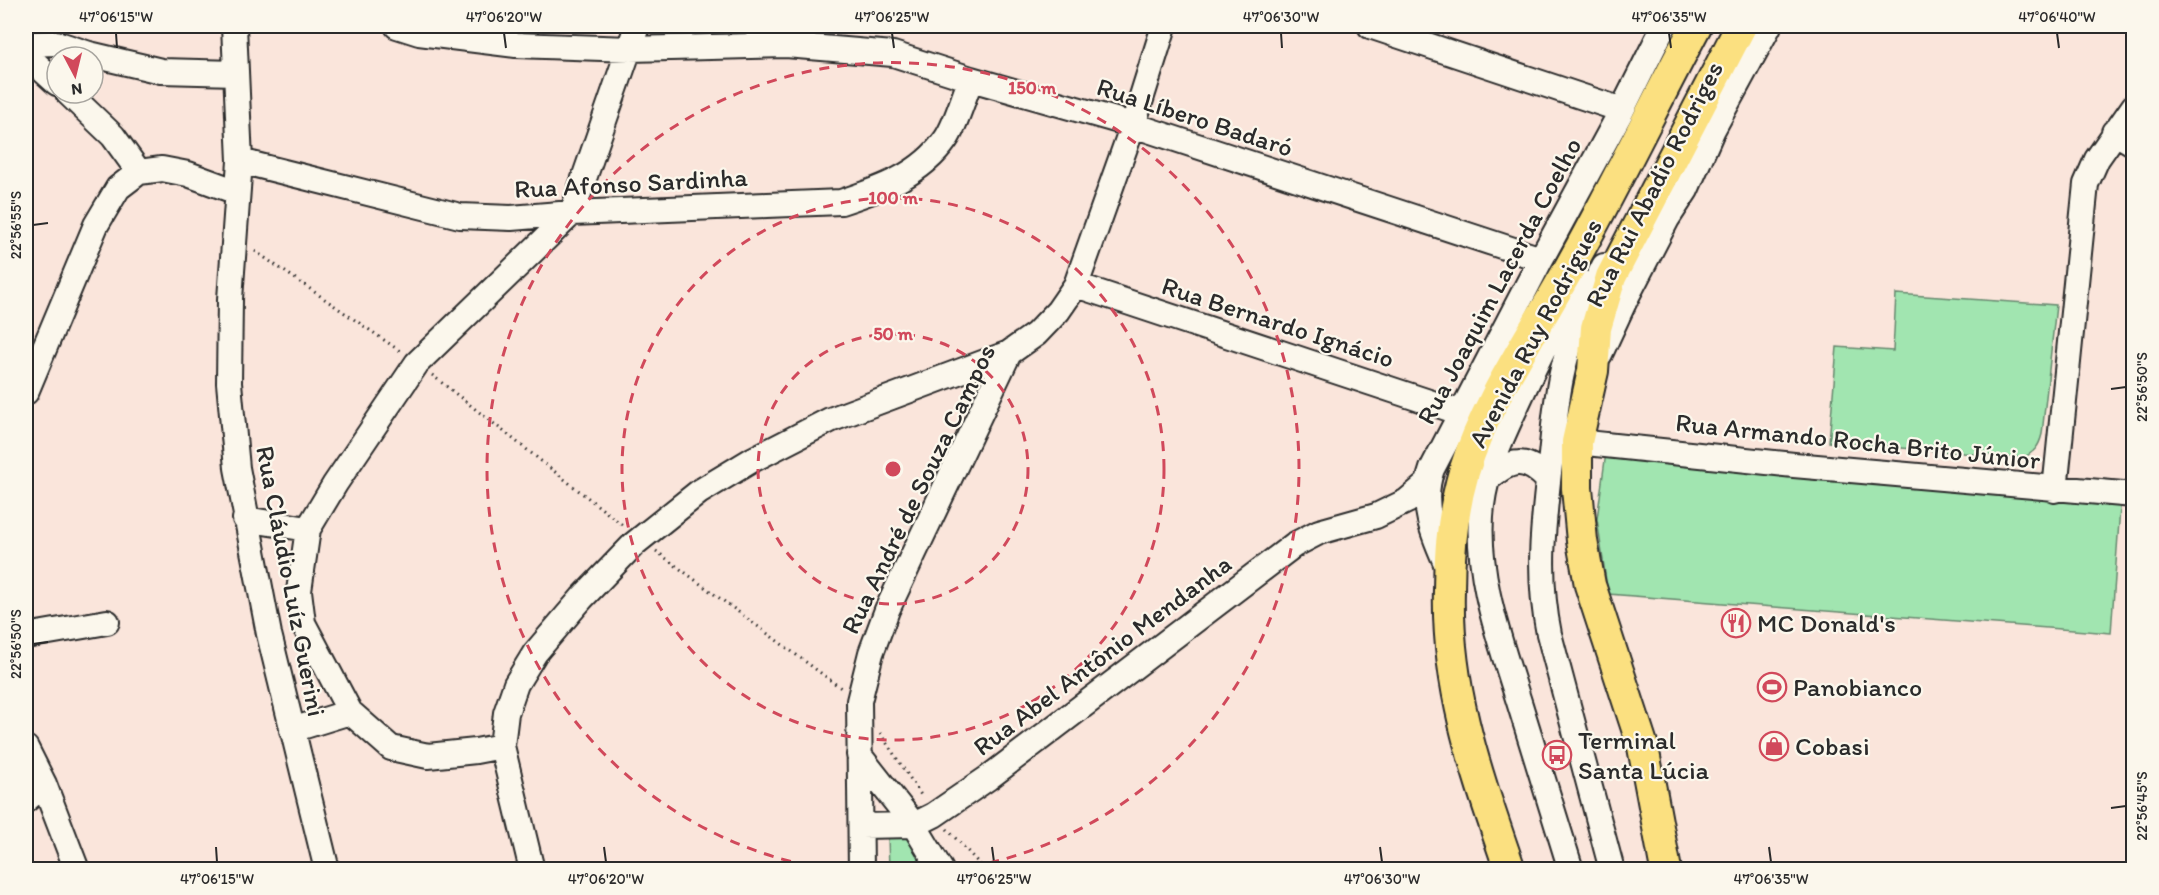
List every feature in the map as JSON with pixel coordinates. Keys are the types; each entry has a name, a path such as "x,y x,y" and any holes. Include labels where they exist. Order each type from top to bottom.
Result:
{"main road":[{"name":"Avenida Ruy Rodrigues","path":"1510,870 1474,765 1457,693 1452,660 1449,570 1457,503 1464,473 1486,417 1572,265 1696,26"},
{"name":"Avenida Ruy Rodrigues","path":"1666,870 1643,747 1590,585 1581,541 1577,488 1578,442 1593,370 1596,328 1611,277 1741,26"}],"street":[{"name":"Rua Cláudio Luíz Guerini","path":"234,26 240,161 233,236 229,383 237,468 269,634 327,870"},
{"path":"502,746 428,756 391,748 350,711 303,623 299,591 308,529 335,484 417,363 573,213 637,26"},
{"name":"Rua André de Souza Campos","path":"861,870 859,701 871,653 886,610 1009,352 1036,334 1058,311 1076,285 1133,126 1164,26"},
{"path":"1370,26 1431,35 1622,110"},
{"name":"Rua Joaquim Lacerda Coelho","path":"1449,570 1433,533 1428,513 1427,484 1432,469 1664,26"},
{"path":"1571,870 1487,591 1482,506 1487,480 1500,441 1536,361 1711,26"},
{"path":"1612,870 1543,604 1542,544 1562,369 1576,326 1589,297 1726,26"},
{"name":"Rua Rui Abadio Rodriges","path":"1593,370 1622,306 1667,219 1686,190 1713,129 1769,26"},
{"name":"Rua Líbero Badaró","path":"412,28 516,45 630,49 786,45 893,54 1133,126 1541,259"},
{"path":"26,44 56,43 89,54 160,71 236,74"},
{"path":"26,55 45,72"},
{"name":"Rua Afonso Sardinha","path":"240,161 460,216 511,218 573,213 841,202 904,178 925,162 947,138 971,79"},
{"path":"81,105 113,136 139,172"},
{"path":"2055,489 2086,184 2097,159 2124,138 2133,106"},
{"path":"26,392 96,225 118,188 139,172 162,169 188,174 237,192"},
{"name":"Rua Bernardo Ignácio","path":"1076,285 1462,412"},
{"path":"532,870 502,746 506,713 516,684 535,653 582,598 640,539 699,492 752,460 841,416 1009,352"},
{"name":"Rua Armando Rocha Brito Júnior","path":"1578,442 2133,495"},
{"path":"1487,480 1501,467 1518,462 1536,467 1548,480"},
{"name":"Rua Abel Antônio Mendanha","path":"924,820 998,770 1293,545 1319,532 1376,516 1407,501 1427,484"},
{"name":"Rua Abel Antônio Mendanha","path":"1376,516 1410,521 1433,533"},
{"path":"245,519 308,529"},
{"path":"26,636 107,622"},
{"path":"269,634 303,623"},
{"path":"292,730 350,711"},
{"path":"26,749 44,784 77,870"},
{"path":"859,755 924,820 941,870"},
{"path":"26,800 44,784"},
{"path":"861,826 924,820"}],"path":[{"path":"233,236 417,363 640,539 859,701 924,820 985,870"}],"green space":[{"path":"1896,294 2056,305 2042,434 2038,446 2033,451 2023,458 1829,442 1837,347 1893,351"},
{"path":"1607,445 2121,494 2111,633 1608,594 1597,519"},
{"path":"914,835 936,869 889,869 888,836"}],"place":[{"name":"MC Donald's","path":"1736,623"},
{"name":"Panobianco","path":"1772,687"},
{"name":"Cobasi","path":"1774,746"},
{"name":"Terminal Santa Lúcia","path":"1557,755"}]}
